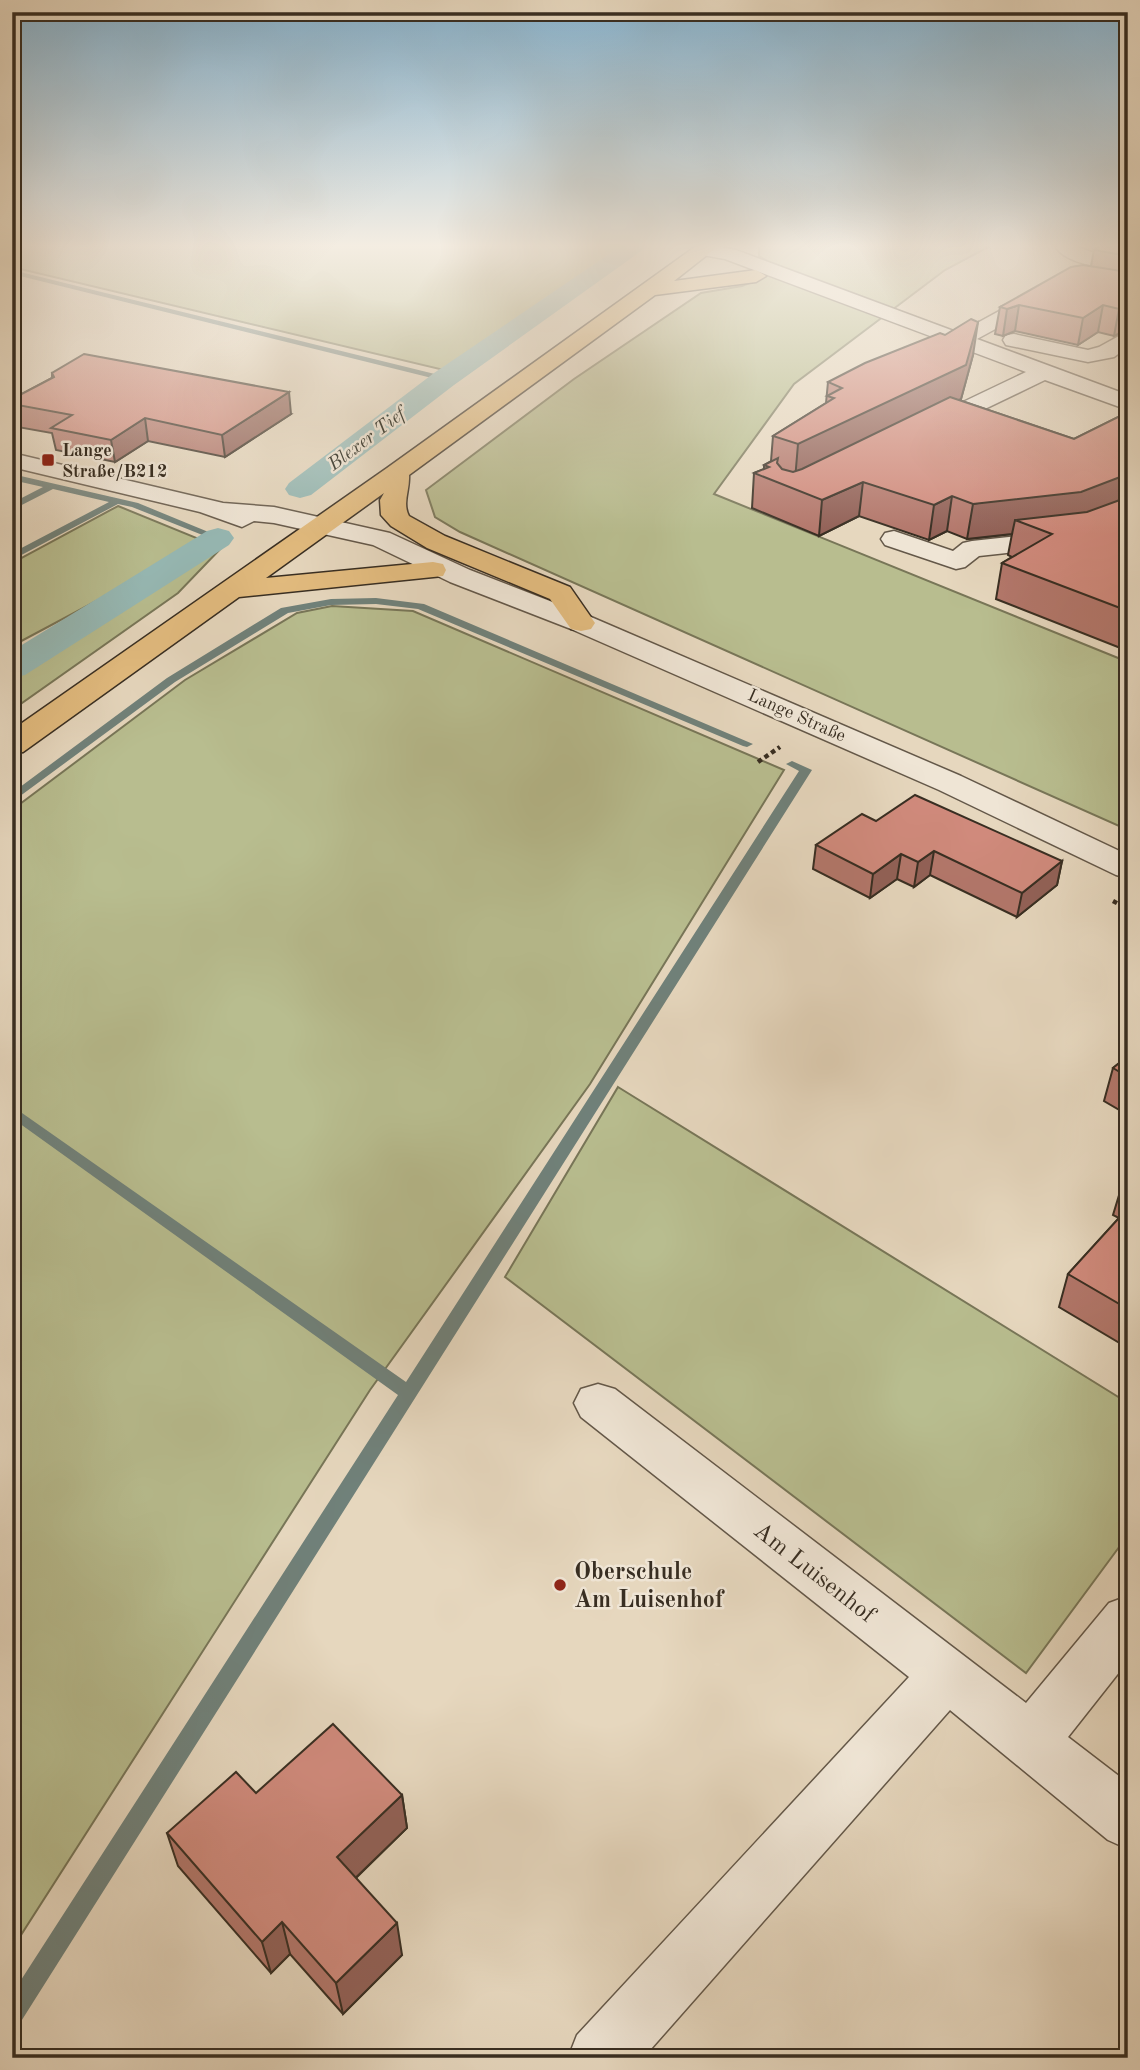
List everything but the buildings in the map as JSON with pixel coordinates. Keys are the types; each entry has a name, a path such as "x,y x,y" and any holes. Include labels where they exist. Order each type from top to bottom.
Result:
{"main road":[{"path":"12,745 579,341"},
{"path":"396,473 398,490 393,500 394,515 400,522 436,542 560,593 580,623"},
{"path":"232,589 433,570"}],"street":[{"path":"979,341 1042,373 1087,389 1122,406"},
{"path":"1000,341 1088,356 1106,352 1123,341"},
{"path":"1087,389 1128,362"},
{"path":"910,435 1042,373"},
{"path":"946,419 972,429"},
{"name":"Lange Straße","path":"12,460 218,510 257,525 381,539 460,576 580,623 937,778 1128,868"},
{"name":"Lange Straße","path":"313,531 433,570 460,576"},
{"path":"894,539 956,561 972,549 1124,533"},
{"name":"Am Luisenhof","path":"598,1403 947,1674 1128,1820"},
{"path":"1030,1741 1128,1620"},
{"path":"600,2058 947,1674"}],"path":[{"path":"758,762 788,741"}],"green space":[{"path":"321,341 492,341 448,371"},
{"path":"631,341 851,341 794,384 714,494 1128,662 1128,830 460,532 435,517 426,490 574,379"},
{"path":"118,506 199,539 196,548 12,646 12,563"},
{"path":"226,543 178,593 12,710 12,678"},
{"path":"332,606 413,611 784,770 590,1084 370,1390 12,1949 12,810 185,680 297,613"},
{"path":"618,1087 1128,1403 1128,1535 1026,1673 505,1277"}],"waterway":[{"path":"289,341 444,379"},
{"name":"Blexer Tief","path":"300,489 444,379 500,341"},
{"path":"12,477 52,486"},
{"path":"12,507 52,486"},
{"path":"52,486 135,505 218,538"},
{"path":"12,557 117,501"},
{"name":"Blexer Tief","path":"12,667 218,538"},
{"path":"12,799 171,680 285,610 331,602 376,601 420,606 747,744"},
{"path":"12,2015 806,770 792,764"},
{"path":"12,1111 407,1392"}],"place":[{"name":"Lange Straße/B212","path":"48,460"},
{"name":"Oberschule Am Luisenhof","path":"560,1585"}]}
